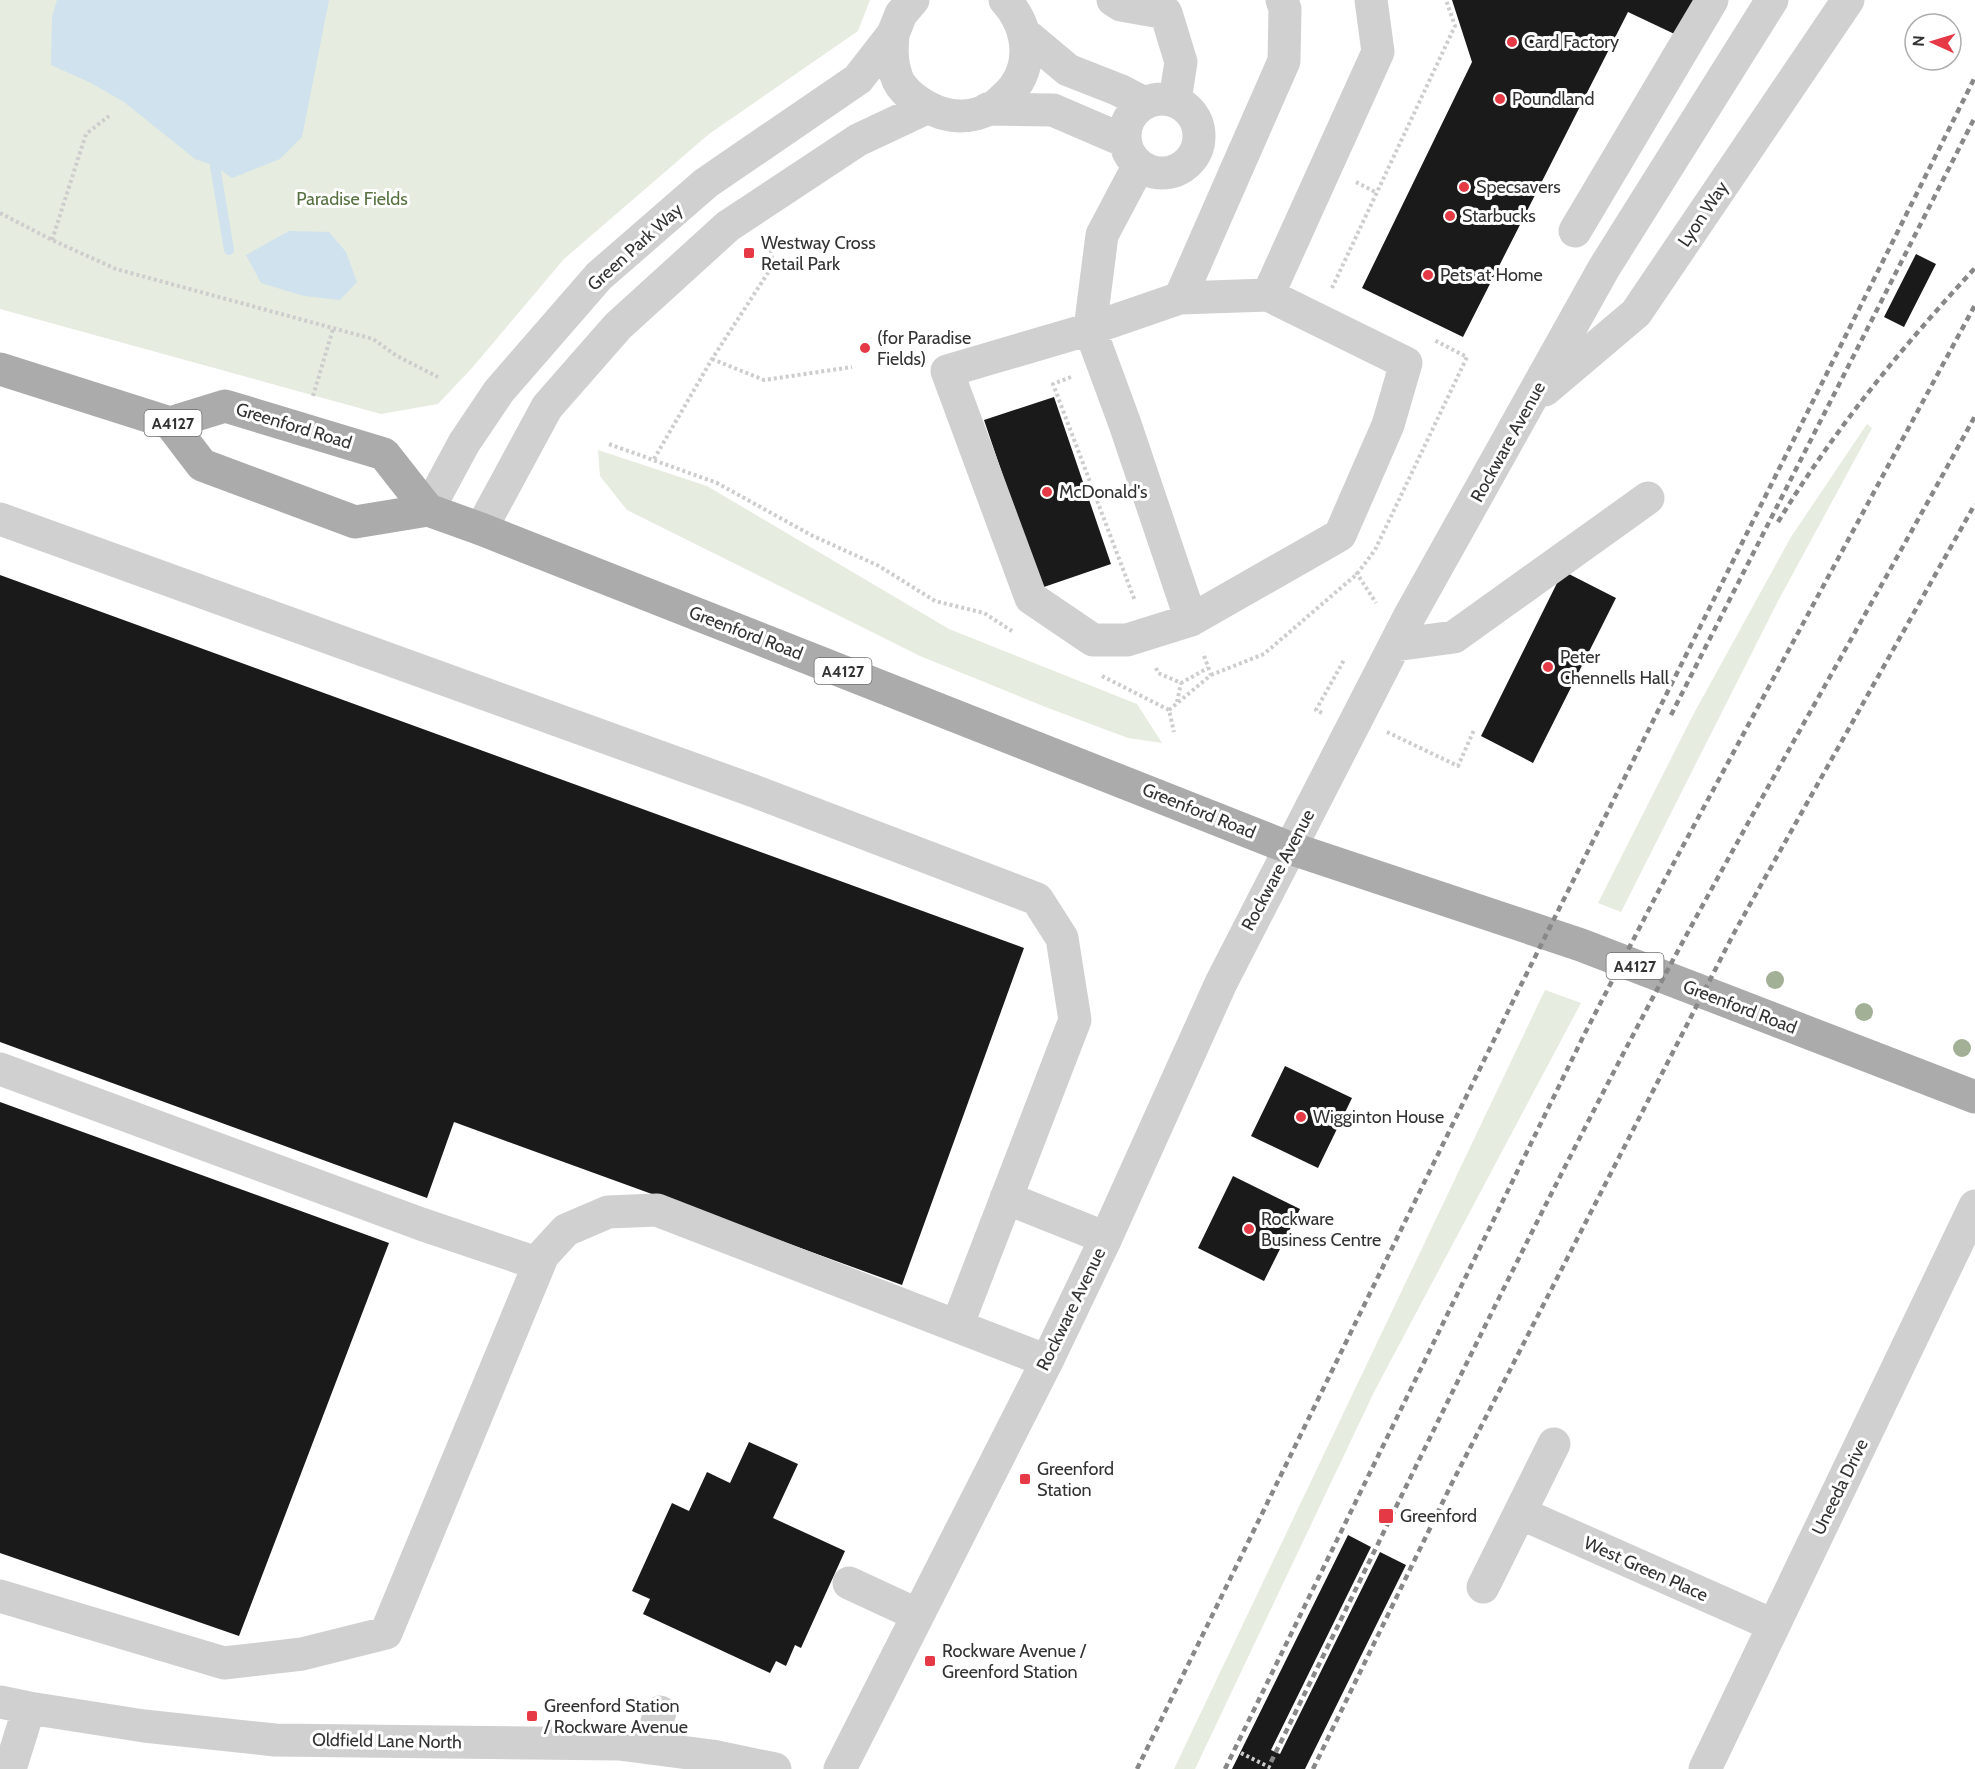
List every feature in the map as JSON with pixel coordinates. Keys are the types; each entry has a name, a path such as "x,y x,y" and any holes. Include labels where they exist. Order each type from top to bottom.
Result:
{"main road":[{"name":"A4127","path":"0,369 170,423"},
{"name":"Greenford Road","path":"428,510 384,454 225,406 170,423 202,465 356,522 428,510 1290,848 1581,945 1975,1097"}],"street":[{"name":"Green Park Way","path":"428,510 464,442 499,391 599,276 706,183 858,79 893,34 901,14 913,0"},
{"name":"Green Park Way","path":"893,34 892,57 896,77 908,93 926,108 948,116 971,116 994,107 1011,92 1022,74 1026,55 1025,34 1016,12 1005,0"},
{"path":"1113,0 1121,5 1166,13 1181,62 1159,102 1134,110 1124,130 1132,153 1102,235 1090,329 1125,424 1191,620"},
{"path":"1180,298 1284,61 1285,9 1282,0"},
{"path":"1268,295 1378,52 1371,0"},
{"path":"1575,231 1712,0"},
{"name":"Rockware Avenue","path":"840,1769 1047,1361 1106,1238 1221,983 1395,645 1604,268 1772,0"},
{"name":"Lyon Way","path":"1529,403 1636,314 1848,0"},
{"path":"987,110 1053,110 1132,153 1156,173 1168,173 1180,169 1197,151 1198,126 1194,115 1185,106 1159,102 1119,90 1068,69 1025,34"},
{"path":"481,529 547,407 618,326 729,226 858,140 926,108"},
{"path":"1268,295 1406,363 1388,425 1340,535 1191,620 1127,640 1093,640 1031,598 947,371 1090,329 1180,298 1268,295"},
{"path":"1395,645 1454,637 1648,498"},
{"path":"0,519 743,787 1037,899 1062,938 1076,1020 957,1326"},
{"path":"0,1069 410,1220 539,1264"},
{"path":"1006,1198 1106,1238"},
{"name":"Uneeda Drive","path":"1705,1769 1975,1206"},
{"path":"0,1596 224,1663 302,1654 386,1633 543,1255 566,1230 608,1212 657,1210 1047,1361"},
{"path":"1483,1587 1554,1444"},
{"name":"West Green Place","path":"1520,1513 1773,1625"},
{"path":"849,1583 918,1615"},
{"path":"10,1769 14,1705"},
{"name":"Oldfield Lane North","path":"14,1705 144,1726 274,1740 487,1756 619,1744 711,1756 775,1769"},
{"path":"649,1748 660,1712"}],"path":[{"path":"1328,296 1455,26 1446,0"},
{"path":"52,240 86,134 109,116"},
{"path":"654,459 712,359 773,265 764,203"},
{"path":"0,213 116,269 373,339 397,356 438,377"},
{"path":"314,393 333,329"},
{"path":"712,359 764,380 852,367"},
{"path":"609,444 717,483 811,535 879,567 935,601 984,614 1020,636"},
{"path":"1169,710 1211,675 1264,654 1357,574 1376,604"},
{"path":"1191,620 1211,675"},
{"path":"1091,671 1169,710"},
{"path":"1177,703 1181,683"},
{"path":"1169,710 1174,732"},
{"path":"1392,735 1458,766 1474,730"},
{"path":"1241,1754 1273,1769"}],"green space":[{"name":"Paradise Fields","path":"0,0 870,0 858,31 709,134 564,259 472,368 438,404 381,414 0,309"},
{"path":"1867,424 1872,428 1778,601 1621,912 1598,903 1693,715 1791,537"},
{"path":"598,450 707,486 949,629 1137,704 1162,743 1128,738 920,656 627,510 600,476"},
{"path":"1545,990 1581,1003 1374,1392 1195,1769 1174,1769"}],"water":[{"path":"57,0 329,0 302,137 280,159 232,178 215,166 195,159 124,102 91,83 51,65 52,17"},
{"path":"289,231 329,232 346,252 357,282 340,300 304,296 261,283 246,255"}],"building":[{"path":"1452,0 1703,0 1685,39 1628,12 1463,337 1362,288 1472,62"},
{"path":"1916,254 1936,264 1904,327 1884,317"},
{"name":"McDonald's","path":"1054,397 1111,564 1041,588 984,420"},
{"name":"Peter Chennells Hall","path":"1563,571 1616,598 1533,763 1481,736"},
{"path":"0,575 1024,948 902,1285 454,1122 427,1198 0,1042"},
{"name":"Wigginton House","path":"1285,1066 1352,1098 1318,1168 1251,1136"},
{"path":"0,1102 389,1243 239,1636 0,1553"},
{"name":"Rockware Business Centre","path":"1233,1176 1300,1209 1264,1281 1198,1248"},
{"path":"749,1442 798,1464 773,1518 845,1551 801,1648 795,1645 786,1666 776,1661 770,1673 643,1614 650,1599 632,1591 672,1503 689,1511 707,1472 730,1483"},
{"path":"1348,1535 1371,1547 1271,1750 1280,1754 1380,1552 1406,1565 1305,1769 1232,1769"}],"waterway":[{"path":"215,166 229,250"}],"railway":[{"path":"1137,1769 1516,995 1975,77"},
{"path":"1671,715 1975,117"},
{"path":"1778,522 1822,455 1870,390 1975,268"},
{"path":"1225,1769 1584,1035 1657,894 1975,305"},
{"path":"1271,1762 1488,1321 1621,1058 1708,896 1975,416"},
{"path":"1313,1769 1451,1485 1734,933 1975,504"}],"place":[{"name":"Card Factory","path":"1512,42"},
{"name":"Poundland","path":"1500,99"},
{"name":"Specsavers","path":"1464,187"},
{"name":"Starbucks","path":"1450,216"},
{"name":"Westway Cross Retail Park","path":"749,253"},
{"name":"Pets at Home","path":"1428,275"},
{"name":"(for Paradise Fields)","path":"865,348"},
{"name":"McDonald's","path":"1047,492"},
{"name":"Peter Chennells Hall","path":"1548,667"},
{"name":"Wigginton House","path":"1301,1117"},
{"name":"Rockware Business Centre","path":"1249,1229"},
{"name":"Greenford Station","path":"1025,1479"},
{"name":"Greenford","path":"1386,1516"},
{"name":"Rockware Avenue / Greenford Station","path":"930,1661"},
{"name":"Greenford Station / Rockware Avenue","path":"532,1716"}]}
